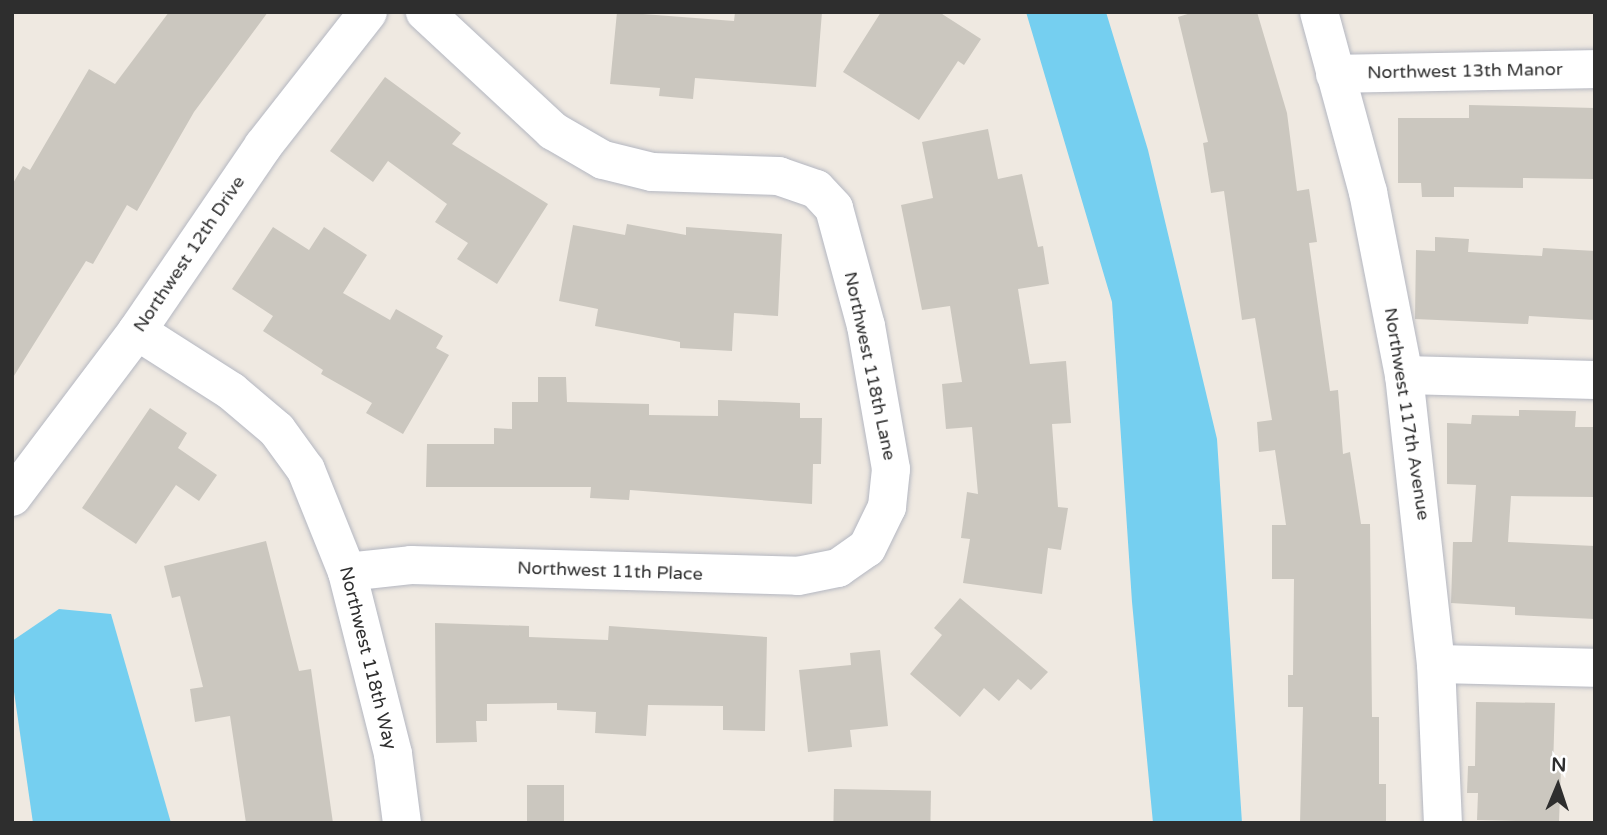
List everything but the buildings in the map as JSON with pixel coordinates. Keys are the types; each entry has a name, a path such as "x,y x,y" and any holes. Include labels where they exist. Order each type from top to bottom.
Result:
{"street":[{"name":"Northwest 12th Drive","path":"12,497 137,331 263,146 368,12"},
{"name":"Northwest 118th Lane","path":"425,12 553,131 603,160 652,172 779,176 816,189 834,208 866,326 891,470 887,507 867,548"},
{"name":"Northwest 117th Avenue","path":"1319,12 1368,192 1404,375 1436,664 1443,823"},
{"name":"Northwest 13th Manor","path":"1335,74 1595,69"},
{"name":"Northwest 118th Way","path":"137,331 231,391 277,429 306,470 347,572 393,754 402,823"},
{"path":"1404,375 1595,380"},
{"name":"Northwest 11th Place","path":"347,572 411,565 798,576 838,568 867,548"},
{"path":"1436,664 1595,668"}],"water":[{"path":"1026,12 1106,12 1148,150 1217,439 1242,823 1153,823 1132,602 1112,302"},
{"path":"59,609 111,614 171,823 33,823 12,678 12,641"}]}
